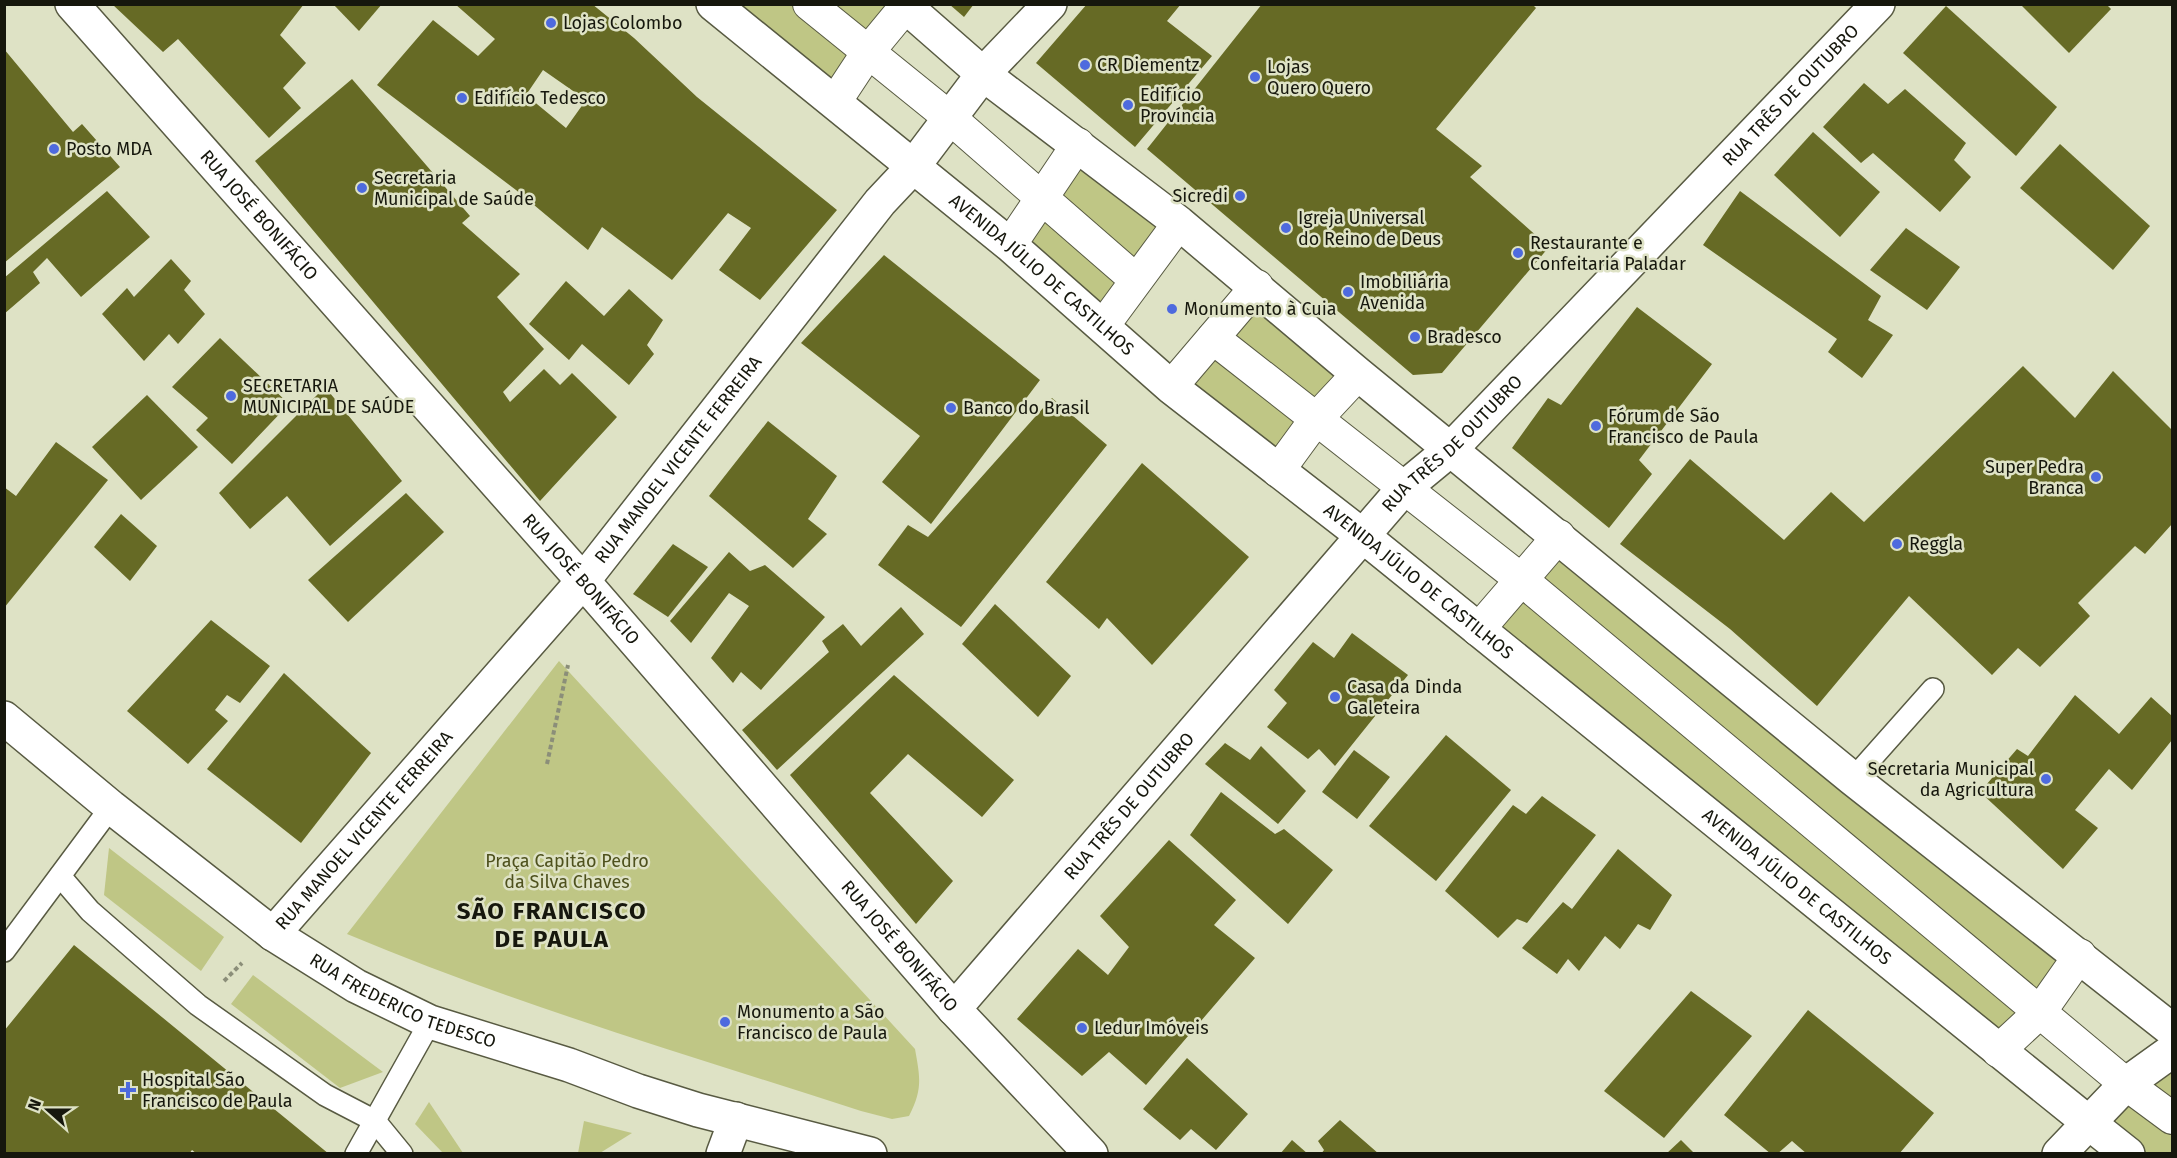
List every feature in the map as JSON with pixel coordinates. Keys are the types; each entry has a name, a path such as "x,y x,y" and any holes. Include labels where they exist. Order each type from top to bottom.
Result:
{"street":[{"name":"RUA JOSÉ BONIFÁCIO","path":"72,4 583,581 954,1010 1080,1152"},
{"name":"AVENIDA JÚLIO DE CASTILHOS","path":"713,4 835,102 912,168 1010,245 1171,387 1363,536 1998,1052 2128,1154"},
{"path":"809,4 950,118 1040,199 1136,279"},
{"name":"RUA MANOEL VICENTE FERREIRA","path":"273,934 583,581 880,202 912,168 983,74 1050,4"},
{"name":"RUA TRÊS DE OUTUBRO","path":"954,1010 1404,488 1450,450 1878,4"},
{"path":"835,102 868,52 905,5 983,74 1078,144 1257,286 1358,374 1559,536 1853,779 2080,955 2172,1030"},
{"path":"1010,245 1078,144"},
{"path":"1102,326 1179,223"},
{"path":"1171,387 1257,286"},
{"path":"1213,338 1523,581 2126,1084 2172,1118"},
{"path":"1278,471 1316,419 1358,374"},
{"path":"1478,630 1523,581 1559,536"},
{"name":"RUA FREDERICO TEDESCO","path":"4,718 111,807 273,934 356,986 430,1022 569,1065 698,1110 870,1154"},
{"path":"1998,1052 2040,1012 2080,955"},
{"path":"2059,1154 2126,1084 2172,1051"},
{"path":"723,1154 736,1119"}],"lane":[{"path":"1853,779 1933,689"},
{"path":"4,951 111,807"},
{"path":"60,876 90,911 198,1005 325,1095 375,1121 402,1154"},
{"path":"356,1154 430,1022"}],"path":[{"path":"547,764 569,659"},
{"path":"198,1005 273,934"}],"green space":[{"path":"903,4 835,102 713,5"},
{"path":"1078,144 1179,223 1103,326 1010,245"},
{"path":"1257,286 1358,374 1278,471 1171,387"},
{"path":"1559,536 2080,955 1998,1051 1478,630"},
{"name":"Praça Capitão Pedro da Silva Chaves","path":"559,661 915,1049 919,1083 917,1098 909,1116 892,1119 861,1111 666,1049 473,983 347,934"},
{"path":"109,848 224,937 201,971 104,895"},
{"path":"253,975 383,1072 340,1088 231,1004"},
{"path":"2172,1051 2172,1153 2128,1153 2089,1123"},
{"path":"429,1102 463,1153 443,1153 415,1124"},
{"path":"584,1121 632,1133 600,1153 578,1153"}],"building":[{"path":"112,4 304,4 280,35 306,63 283,88 301,108 269,138 178,39 163,52"},
{"path":"333,4 382,4 359,31"},
{"path":"455,4 592,4 634,38 697,97 837,210 760,300 719,270 751,228 728,213 672,280 602,227 588,250 516,190 377,85 433,20 478,56 495,39","holes":["543,70 586,100 566,128 526,95"]},
{"path":"949,4 974,4 964,17"},
{"name":"Edifício Província","path":"1087,4 1181,4 1167,21 1212,56 1135,147 1036,63"},
{"path":"1262,4 1532,4 1536,8 1436,129 1482,166 1470,177 1549,247 1442,373 1413,375 1147,149"},
{"path":"2020,4 2106,4 2111,9 2069,53"},
{"path":"1946,6 2057,107 2016,156 1903,53"},
{"name":"Posto MDA","path":"4,49 73,132 82,124 120,167 4,263"},
{"path":"352,79 470,216 462,223 520,274 497,297 544,349 503,392 510,402 544,369 560,385 572,373 617,417 540,501 255,161"},
{"path":"1864,83 1888,104 1905,89 1966,143 1954,160 1971,177 1940,212 1873,153 1861,163 1823,127"},
{"path":"1813,132 1880,192 1840,237 1774,175"},
{"path":"2060,144 2150,226 2113,270 2020,188"},
{"path":"107,191 150,237 81,297 47,258 33,272 40,283 4,314 4,278"},
{"path":"1740,191 1881,296 1868,320 1893,335 1862,378 1828,352 1837,339 1703,245"},
{"path":"1906,228 1960,267 1927,310 1870,270"},
{"name":"Banco do Brasil","path":"884,255 1040,380 931,524 882,482 920,436 801,343"},
{"path":"171,259 191,281 184,290 205,314 178,344 169,334 144,361 102,314 127,288 134,297"},
{"path":"566,281 604,316 629,289 663,320 647,345 654,354 629,385 582,344 569,360 529,324"},
{"name":"Fórum de São Francisco de Paula","path":"1637,307 1712,364 1639,460 1652,474 1609,528 1512,448 1548,398 1561,405"},
{"name":"SECRETARIA MUNICIPAL DE SAÚDE","path":"220,338 289,404 232,464 196,430 208,418 172,387"},
{"path":"2023,366 2075,418 2113,371 2172,430 2172,524 2145,554 2135,546 2078,603 2090,616 2040,667 2018,648 1992,675 1909,596 1817,706 1730,629 1620,544 1690,459 1784,540 1831,492 1864,522"},
{"path":"325,387 402,481 330,546 287,496 250,529 219,493"},
{"path":"147,395 198,447 141,500 92,447"},
{"path":"1052,398 1107,445 961,627 878,565 908,525 928,537"},
{"path":"768,421 837,476 808,519 827,534 793,568 709,496"},
{"path":"56,442 108,480 4,608 4,487 16,496"},
{"path":"1142,463 1249,557 1152,665 1107,618 1099,629 1046,582"},
{"path":"406,493 444,532 348,622 308,580"},
{"path":"121,514 157,546 130,581 94,547"},
{"path":"673,544 708,567 668,617 633,594"},
{"path":"729,552 750,571 765,565 825,617 761,690 741,672 733,683 711,658 749,606 729,593 691,643 670,621"},
{"path":"995,604 1071,676 1038,717 962,644"},
{"path":"901,607 924,634 777,770 742,730 829,652 822,641 843,624 861,646"},
{"path":"211,620 270,666 240,703 227,695 215,710 228,721 188,764 127,711"},
{"name":"Casa da Dinda Galeteira","path":"1352,633 1408,675 1335,766 1319,749 1308,759 1267,727 1287,703 1274,690 1313,642 1334,658"},
{"path":"284,673 371,753 301,843 207,769"},
{"path":"894,675 1014,780 982,817 908,754 870,793 953,881 916,924 790,775"},
{"name":"Secretaria Municipal da Agricultura","path":"2075,695 2119,734 2151,697 2172,716 2172,740 2132,790 2109,769 2075,810 2098,828 2063,869 1980,792 2017,749 2028,756"},
{"path":"1446,735 1511,790 1436,881 1369,826"},
{"path":"1225,743 1250,760 1261,746 1306,791 1278,824 1205,764"},
{"path":"1354,750 1390,777 1357,819 1322,792"},
{"path":"1221,792 1275,834 1284,829 1333,870 1288,924 1190,835"},
{"path":"1542,796 1596,835 1527,923 1517,919 1498,938 1445,891 1513,805 1526,814"},
{"path":"1169,840 1236,900 1214,925 1255,958 1146,1085 1109,1052 1082,1076 1017,1019 1078,949 1108,975 1129,947 1100,916"},
{"path":"1618,849 1672,895 1650,930 1638,924 1620,949 1605,936 1579,971 1568,959 1557,974 1522,948 1563,902 1572,909"},
{"name":"Hospital São Francisco de Paula","path":"74,945 329,1154 197,1154 192,1150 189,1154 4,1154 4,1031"},
{"path":"1691,991 1752,1036 1664,1138 1604,1091"},
{"path":"1808,1010 1934,1113 1899,1154 1807,1154 1792,1141 1777,1154 1771,1154 1724,1115"},
{"path":"1187,1058 1248,1114 1216,1150 1191,1129 1180,1140 1143,1109"},
{"path":"1340,1120 1379,1154 1321,1154 1324,1150 1318,1141"},
{"path":"1292,1140 1308,1154 1280,1154"},
{"path":"1681,1140 1695,1154 1666,1154"}],"place":[{"name":"Lojas Colombo","path":"551,23"},
{"name":"CR Diementz","path":"1085,65"},
{"name":"Lojas Quero Quero","path":"1255,77"},
{"name":"Edifício Tedesco","path":"462,98"},
{"name":"Edifício Província","path":"1128,105"},
{"name":"Posto MDA","path":"54,149"},
{"name":"Secretaria Municipal de Saúde","path":"362,188"},
{"name":"Sicredi","path":"1240,196"},
{"name":"Igreja Universal do Reino de Deus","path":"1286,228"},
{"name":"Restaurante e Confeitaria Paladar","path":"1518,253"},
{"name":"Imobiliária Avenida","path":"1348,292"},
{"name":"Monumento à Cuia","path":"1172,309"},
{"name":"Bradesco","path":"1415,337"},
{"name":"SECRETARIA MUNICIPAL DE SAÚDE","path":"231,396"},
{"name":"Banco do Brasil","path":"951,408"},
{"name":"Fórum de São Francisco de Paula","path":"1596,426"},
{"name":"Super Pedra Branca","path":"2096,477"},
{"name":"Reggla","path":"1897,544"},
{"name":"Casa da Dinda Galeteira","path":"1335,697"},
{"name":"Secretaria Municipal da Agricultura","path":"2046,779"},
{"name":"Monumento a São Francisco de Paula","path":"725,1022"},
{"name":"Ledur Imóveis","path":"1082,1028"},
{"name":"Hospital São Francisco de Paula","path":"128,1090"}],"district":[{"name":"SÃO FRANCISCO DE PAULA","path":"552,925"}]}
